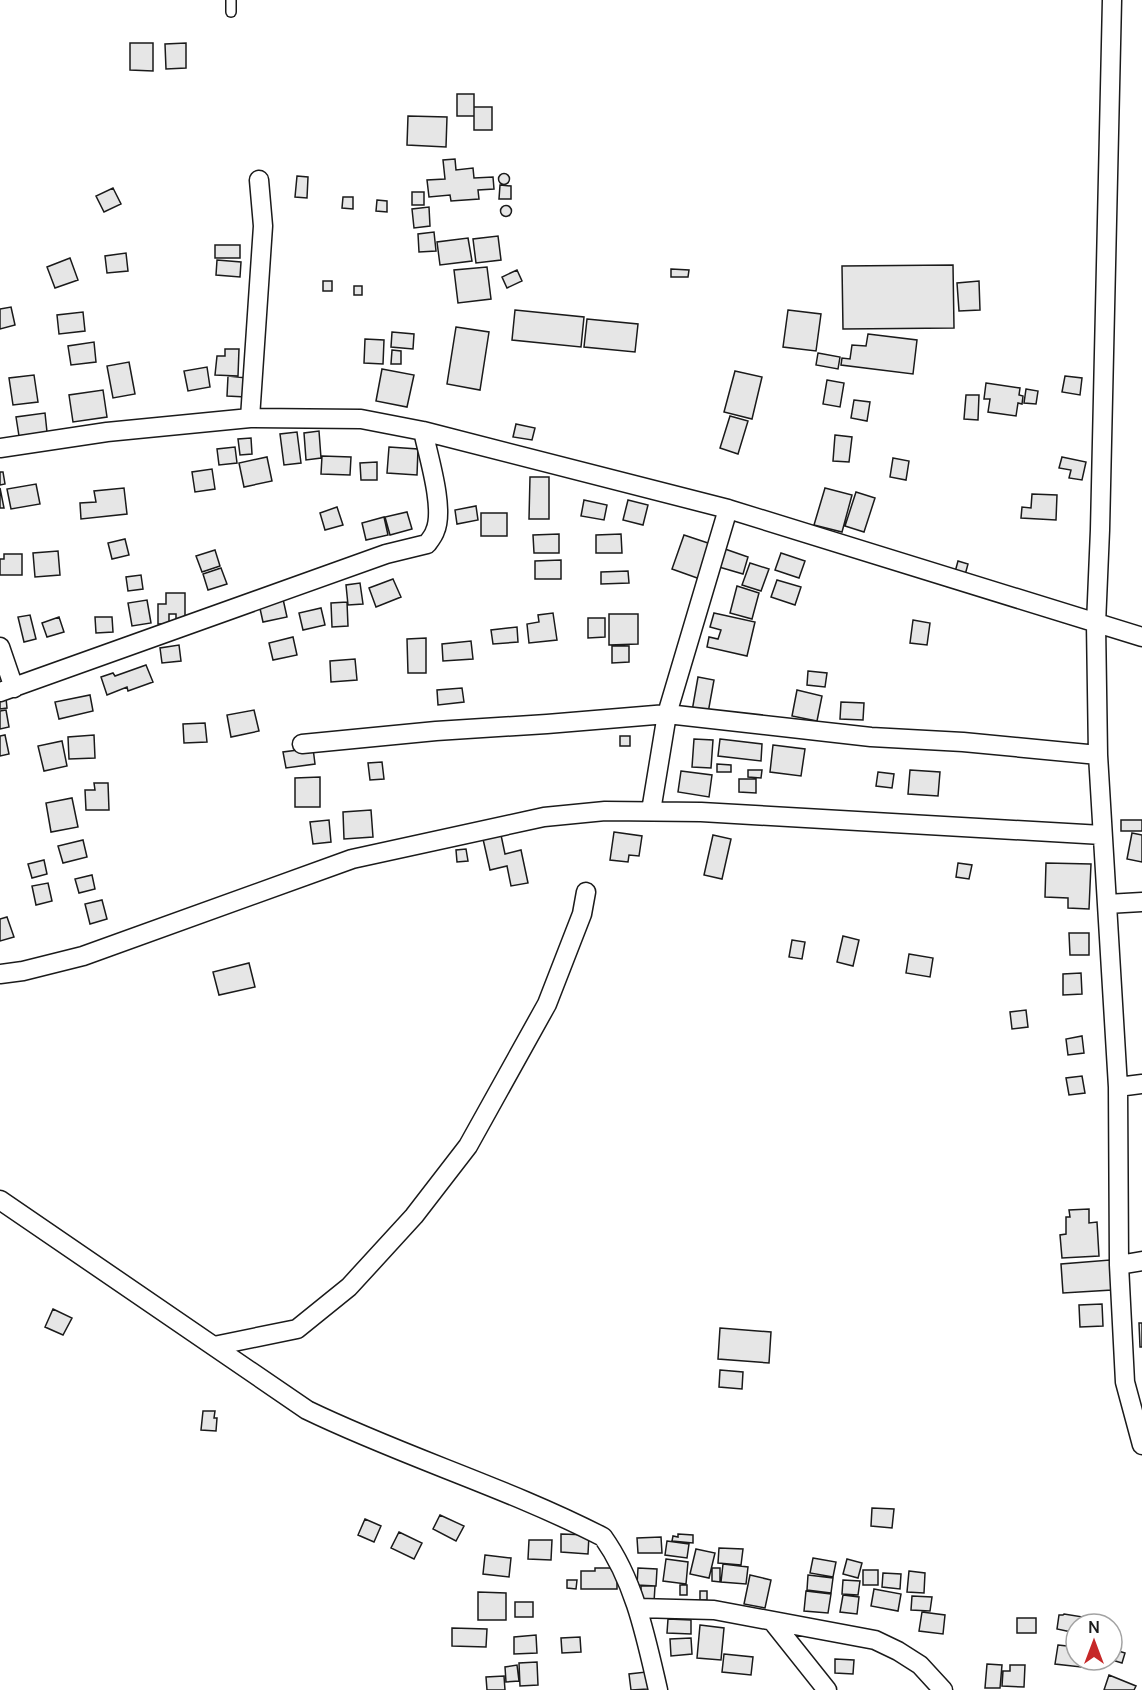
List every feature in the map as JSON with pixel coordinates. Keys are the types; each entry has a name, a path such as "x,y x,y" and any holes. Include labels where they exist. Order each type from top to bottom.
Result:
{"street":[{"path":"1112,0 1096,624 1098,755 1118,1088 1119,1264 1125,1382 1138,1412 1142,1445"},
{"path":"250,418 264,226 259,180"},
{"path":"0,448 107,432 250,418 361,419 423,431 728,509 1142,637"},
{"path":"0,647 7,690 386,554 428,544 436,530 438,511 423,431"},
{"path":"651,811 667,714 728,509"},
{"path":"302,744 436,730 667,714 871,737 963,742 1098,755"},
{"path":"0,974 23,971 83,956 352,859 544,817 605,811 651,811 851,819 1102,835"},
{"path":"214,1347 297,1329 349,1287 414,1216 468,1146 547,1004 582,914 586,892"},
{"path":"1107,904 1142,902"},
{"path":"1118,1088 1142,1084"},
{"path":"0,1200 214,1347 318,1415 359,1435 502,1492 603,1537 610,1547 638,1608 658,1690"},
{"path":"1119,1264 1142,1261"},
{"path":"638,1608 714,1610 874,1640 920,1665 943,1690"},
{"path":"772,1622 827,1690"}],"lane":[{"path":"231,0 231,12"}],"building":[{"path":"130,43 153,43 153,71 130,70"},
{"path":"186,43 186,68 166,69 165,44"},
{"path":"457,94 474,94 474,116 457,116"},
{"path":"474,107 492,107 492,130 474,130"},
{"path":"408,116 447,117 446,147 407,145"},
{"path":"455,159 456,170 473,168 474,178 493,177 494,189 478,190 479,199 451,201 450,195 429,197 427,180 445,179 443,160"},
{"path":"504,173 510,179 504,185 498,179"},
{"path":"297,176 308,177 307,198 295,197"},
{"path":"500,185 511,186 511,199 499,199"},
{"path":"113,188 121,204 104,212 96,196"},
{"path":"412,192 424,192 424,205 412,205"},
{"path":"343,197 353,197 353,209 342,208"},
{"path":"377,200 387,201 387,212 376,211"},
{"path":"506,205 512,211 506,217 500,211"},
{"path":"429,207 430,226 414,228 412,209"},
{"path":"434,232 436,251 419,252 418,234"},
{"path":"498,236 501,260 476,263 473,239"},
{"path":"468,238 472,261 440,265 437,242"},
{"path":"215,245 240,245 240,258 215,258"},
{"path":"126,253 128,271 107,273 105,256"},
{"path":"70,258 78,280 55,288 47,267"},
{"path":"217,260 241,262 240,277 216,275"},
{"path":"953,265 954,328 843,329 842,266"},
{"path":"487,267 491,299 458,303 454,270"},
{"path":"671,269 689,270 688,277 671,277"},
{"path":"517,270 522,281 507,288 502,277"},
{"path":"323,281 332,281 332,291 323,291"},
{"path":"979,281 980,310 959,311 957,283"},
{"path":"354,286 362,286 362,295 354,295"},
{"path":"11,307 15,325 0,329 0,309"},
{"path":"515,310 584,317 581,347 512,340"},
{"path":"788,310 821,314 816,351 783,347"},
{"path":"83,312 85,331 59,334 57,315"},
{"path":"587,319 638,324 635,352 584,347"},
{"path":"456,327 489,332 480,390 447,384"},
{"path":"392,332 414,334 413,349 391,347"},
{"path":"868,334 917,340 913,374 841,365 842,358 850,359 852,345 866,346"},
{"path":"365,339 384,340 383,364 364,363"},
{"path":"94,342 96,362 71,365 68,346"},
{"path":"225,349 239,349 238,376 215,375 217,356 225,356"},
{"path":"392,350 401,351 401,364 391,364"},
{"path":"818,353 840,357 838,369 816,365"},
{"path":"129,362 135,394 113,398 107,366"},
{"path":"207,367 210,387 188,391 184,371"},
{"path":"382,369 414,375 407,407 376,401"},
{"path":"735,371 762,377 752,419 724,412"},
{"path":"34,375 38,402 13,405 9,378"},
{"path":"228,376 247,378 246,397 227,396"},
{"path":"1065,376 1082,378 1080,395 1062,392"},
{"path":"827,380 844,383 840,407 823,404"},
{"path":"986,383 1020,388 1019,395 1023,396 1022,404 1018,403 1016,416 988,412 990,399 984,399"},
{"path":"1026,389 1038,391 1036,404 1024,403"},
{"path":"103,390 107,417 73,422 69,395"},
{"path":"966,395 979,395 978,420 964,419"},
{"path":"854,400 870,402 867,421 851,418"},
{"path":"45,413 47,432 19,436 16,417"},
{"path":"730,416 748,421 738,454 720,448"},
{"path":"516,424 535,428 532,440 513,437"},
{"path":"319,431 321,458 306,460 304,433"},
{"path":"297,432 301,463 284,465 280,434"},
{"path":"835,435 852,437 849,462 833,461"},
{"path":"251,438 252,454 240,455 238,439"},
{"path":"235,447 237,463 219,465 217,449"},
{"path":"389,447 418,449 417,475 387,473"},
{"path":"322,456 351,457 350,475 321,474"},
{"path":"267,457 272,481 244,487 239,463"},
{"path":"1062,457 1086,462 1082,480 1069,478 1071,470 1059,468"},
{"path":"893,458 909,461 906,480 890,477"},
{"path":"377,462 377,480 361,480 360,463"},
{"path":"212,469 215,489 195,492 192,472"},
{"path":"0,472 3,472 5,484 0,485"},
{"path":"530,477 549,477 549,519 529,519"},
{"path":"36,484 40,504 11,509 7,489"},
{"path":"0,488 4,508 0,508"},
{"path":"124,488 127,514 81,519 80,503 96,502 94,491"},
{"path":"825,488 852,495 842,532 814,525"},
{"path":"856,492 875,498 864,532 845,526"},
{"path":"1032,494 1057,495 1056,520 1021,518 1022,507 1031,508"},
{"path":"584,500 607,505 604,520 581,516"},
{"path":"628,500 648,505 643,525 623,520"},
{"path":"476,506 478,520 457,524 455,510"},
{"path":"337,507 343,525 325,530 320,513"},
{"path":"407,512 412,529 390,535 385,517"},
{"path":"481,513 507,513 507,536 481,536"},
{"path":"384,517 388,535 366,540 362,523"},
{"path":"559,534 559,553 534,553 533,535"},
{"path":"621,534 622,553 596,553 596,535"},
{"path":"684,535 711,544 700,579 672,569"},
{"path":"125,539 129,555 112,559 108,543"},
{"path":"725,549 748,557 743,574 719,567"},
{"path":"215,550 220,566 202,572 196,556"},
{"path":"58,551 60,575 35,577 33,553"},
{"path":"781,553 805,561 799,578 775,570"},
{"path":"4,554 22,554 22,575 0,575 0,559 4,559"},
{"path":"561,560 561,579 535,579 535,561"},
{"path":"958,561 968,564 965,575 955,572"},
{"path":"750,563 769,569 761,591 742,585"},
{"path":"221,568 227,584 208,590 203,574"},
{"path":"628,571 629,583 601,584 601,572"},
{"path":"141,575 143,589 128,591 126,577"},
{"path":"393,579 401,597 376,607 369,588"},
{"path":"777,580 801,587 795,605 771,597"},
{"path":"360,583 363,604 348,605 346,585"},
{"path":"737,586 759,593 752,619 730,613"},
{"path":"166,593 185,593 185,624 176,624 176,614 169,614 169,624 158,624 158,604 166,604"},
{"path":"283,599 287,617 263,622 259,604"},
{"path":"147,600 151,623 132,626 128,603"},
{"path":"347,602 348,626 332,627 331,603"},
{"path":"321,608 325,625 303,630 299,613"},
{"path":"553,613 557,640 529,643 527,624 539,622 538,615"},
{"path":"714,613 755,622 747,656 707,647 709,637 718,639 721,630 710,627"},
{"path":"609,614 638,614 638,644 609,645"},
{"path":"30,615 36,639 24,642 18,617"},
{"path":"59,617 64,632 47,637 42,623"},
{"path":"95,617 112,617 113,632 96,633"},
{"path":"588,618 605,618 605,637 588,638"},
{"path":"913,620 930,623 927,645 910,643"},
{"path":"517,627 518,642 493,644 491,630"},
{"path":"293,637 297,655 273,660 269,643"},
{"path":"426,638 426,673 408,673 407,639"},
{"path":"471,641 473,659 443,661 442,644"},
{"path":"179,645 181,661 162,663 160,648"},
{"path":"612,646 629,646 629,662 612,663"},
{"path":"355,659 357,680 331,682 330,661"},
{"path":"146,665 153,682 128,691 127,687 107,695 101,677 113,673 115,676"},
{"path":"808,671 827,673 825,687 807,685"},
{"path":"698,677 714,680 708,713 692,711"},
{"path":"462,688 464,702 438,705 437,690"},
{"path":"797,690 822,696 817,721 792,716"},
{"path":"90,695 93,711 59,719 55,702"},
{"path":"6,698 7,708 0,709 0,699"},
{"path":"841,702 864,703 863,720 840,719"},
{"path":"6,710 9,727 0,729 0,711"},
{"path":"254,710 259,731 231,737 227,715"},
{"path":"205,723 207,742 184,743 183,724"},
{"path":"5,735 9,754 0,756 0,736"},
{"path":"94,735 95,758 69,759 68,737"},
{"path":"620,736 630,736 630,746 620,746"},
{"path":"694,739 713,740 711,768 692,767"},
{"path":"720,739 762,744 761,761 718,756"},
{"path":"62,741 67,766 44,771 38,746"},
{"path":"773,745 805,749 801,776 770,772"},
{"path":"313,748 315,764 286,768 283,752"},
{"path":"382,762 384,779 370,780 368,763"},
{"path":"717,764 731,765 731,772 717,772"},
{"path":"748,770 762,770 761,778 748,777"},
{"path":"910,770 940,772 938,796 908,794"},
{"path":"681,771 712,775 709,797 678,792"},
{"path":"878,772 894,774 892,788 876,786"},
{"path":"320,777 320,807 295,807 295,778"},
{"path":"739,779 756,779 756,793 739,792"},
{"path":"94,783 108,783 109,810 86,810 85,790 95,790"},
{"path":"72,798 78,827 51,832 46,803"},
{"path":"371,810 373,837 344,839 343,812"},
{"path":"329,820 331,842 313,844 310,822"},
{"path":"1121,820 1142,820 1142,831 1121,831"},
{"path":"614,832 642,836 639,856 629,855 628,862 610,860"},
{"path":"1132,833 1142,835 1142,862 1127,859"},
{"path":"501,835 505,854 521,850 528,883 511,886 507,866 490,870 483,839"},
{"path":"713,835 731,839 722,879 704,875"},
{"path":"83,840 87,857 63,863 58,846"},
{"path":"466,849 468,861 457,862 456,850"},
{"path":"44,860 47,874 32,878 28,864"},
{"path":"958,863 972,865 969,879 956,877"},
{"path":"1046,863 1091,864 1089,909 1068,908 1068,898 1045,897"},
{"path":"92,875 95,889 79,893 75,879"},
{"path":"48,883 52,901 36,905 32,886"},
{"path":"102,900 107,919 90,924 85,904"},
{"path":"7,917 14,937 0,941 0,919"},
{"path":"1069,933 1089,933 1089,955 1070,955"},
{"path":"843,936 859,940 853,966 837,962"},
{"path":"792,940 805,942 802,959 789,957"},
{"path":"909,954 933,958 930,977 906,973"},
{"path":"249,963 255,987 219,995 213,972"},
{"path":"1081,973 1082,994 1063,995 1063,974"},
{"path":"1026,1010 1028,1027 1012,1029 1010,1012"},
{"path":"1082,1036 1084,1053 1068,1055 1066,1039"},
{"path":"1082,1076 1085,1093 1069,1095 1066,1078"},
{"path":"1089,1209 1089,1223 1097,1222 1099,1256 1062,1258 1060,1235 1066,1234 1066,1217 1070,1217 1069,1210"},
{"path":"1110,1260 1112,1290 1063,1293 1061,1264"},
{"path":"1102,1304 1103,1326 1080,1327 1079,1305"},
{"path":"53,1309 72,1318 63,1335 45,1327"},
{"path":"1139,1323 1142,1323 1142,1347 1140,1347"},
{"path":"720,1328 771,1332 769,1363 718,1359"},
{"path":"720,1370 743,1372 742,1389 719,1387"},
{"path":"203,1411 215,1411 216,1431 201,1430"},
{"path":"872,1508 894,1509 892,1528 871,1526"},
{"path":"440,1515 464,1526 456,1541 433,1529"},
{"path":"365,1519 381,1526 374,1542 358,1535"},
{"path":"399,1532 422,1543 414,1559 391,1548"},
{"path":"561,1534 589,1535 588,1554 561,1552"},
{"path":"678,1534 693,1535 693,1543 672,1541 673,1536 678,1537"},
{"path":"661,1537 662,1553 638,1553 637,1538"},
{"path":"529,1540 552,1540 551,1560 528,1559"},
{"path":"667,1541 689,1544 687,1558 665,1555"},
{"path":"719,1548 743,1549 741,1565 718,1563"},
{"path":"696,1549 715,1553 709,1578 690,1574"},
{"path":"485,1555 511,1558 509,1577 483,1574"},
{"path":"813,1558 836,1562 833,1577 810,1573"},
{"path":"666,1559 688,1562 686,1584 663,1581"},
{"path":"847,1559 862,1563 858,1578 843,1574"},
{"path":"723,1564 748,1567 746,1584 721,1582"},
{"path":"595,1568 617,1568 617,1589 581,1589 581,1571 595,1571"},
{"path":"638,1568 657,1569 656,1586 637,1585"},
{"path":"712,1568 720,1568 720,1582 712,1581"},
{"path":"863,1570 878,1570 878,1585 863,1585"},
{"path":"909,1571 925,1573 924,1593 907,1592"},
{"path":"883,1573 901,1574 900,1589 882,1587"},
{"path":"750,1575 771,1580 765,1608 744,1604"},
{"path":"808,1575 833,1578 831,1593 807,1590"},
{"path":"567,1580 577,1580 576,1589 567,1588"},
{"path":"843,1580 860,1581 858,1595 842,1594"},
{"path":"680,1585 687,1585 687,1595 680,1595"},
{"path":"641,1586 655,1586 654,1602 641,1602"},
{"path":"874,1589 901,1594 898,1611 871,1606"},
{"path":"700,1591 707,1591 707,1600 700,1600"},
{"path":"806,1591 831,1594 828,1613 804,1611"},
{"path":"478,1592 506,1593 506,1620 478,1620"},
{"path":"843,1595 859,1597 857,1614 840,1612"},
{"path":"912,1596 932,1597 930,1611 911,1610"},
{"path":"515,1602 533,1602 533,1617 515,1617"},
{"path":"922,1612 945,1615 943,1634 919,1631"},
{"path":"1059,1615 1063,1615 1064,1630 1057,1629"},
{"path":"1017,1618 1036,1618 1036,1633 1017,1633"},
{"path":"668,1619 691,1620 691,1634 667,1633"},
{"path":"700,1625 724,1628 721,1660 697,1658"},
{"path":"452,1628 487,1629 486,1647 452,1646"},
{"path":"536,1635 537,1653 514,1654 514,1637"},
{"path":"580,1637 581,1652 562,1653 561,1638"},
{"path":"691,1638 692,1654 671,1656 670,1639"},
{"path":"1058,1645 1064,1646 1064,1665 1055,1664"},
{"path":"724,1654 753,1657 751,1675 722,1672"},
{"path":"835,1659 854,1660 853,1674 835,1673"},
{"path":"537,1662 538,1685 520,1686 519,1663"},
{"path":"987,1664 1002,1665 1000,1688 985,1688"},
{"path":"517,1665 519,1681 506,1682 505,1667"},
{"path":"1010,1665 1025,1665 1024,1687 1002,1686 1003,1671 1010,1671"},
{"path":"646,1672 648,1689 631,1690 629,1674"},
{"path":"1109,1675 1136,1686 1134,1690 1104,1690"},
{"path":"504,1676 505,1690 487,1690 486,1677"}]}
